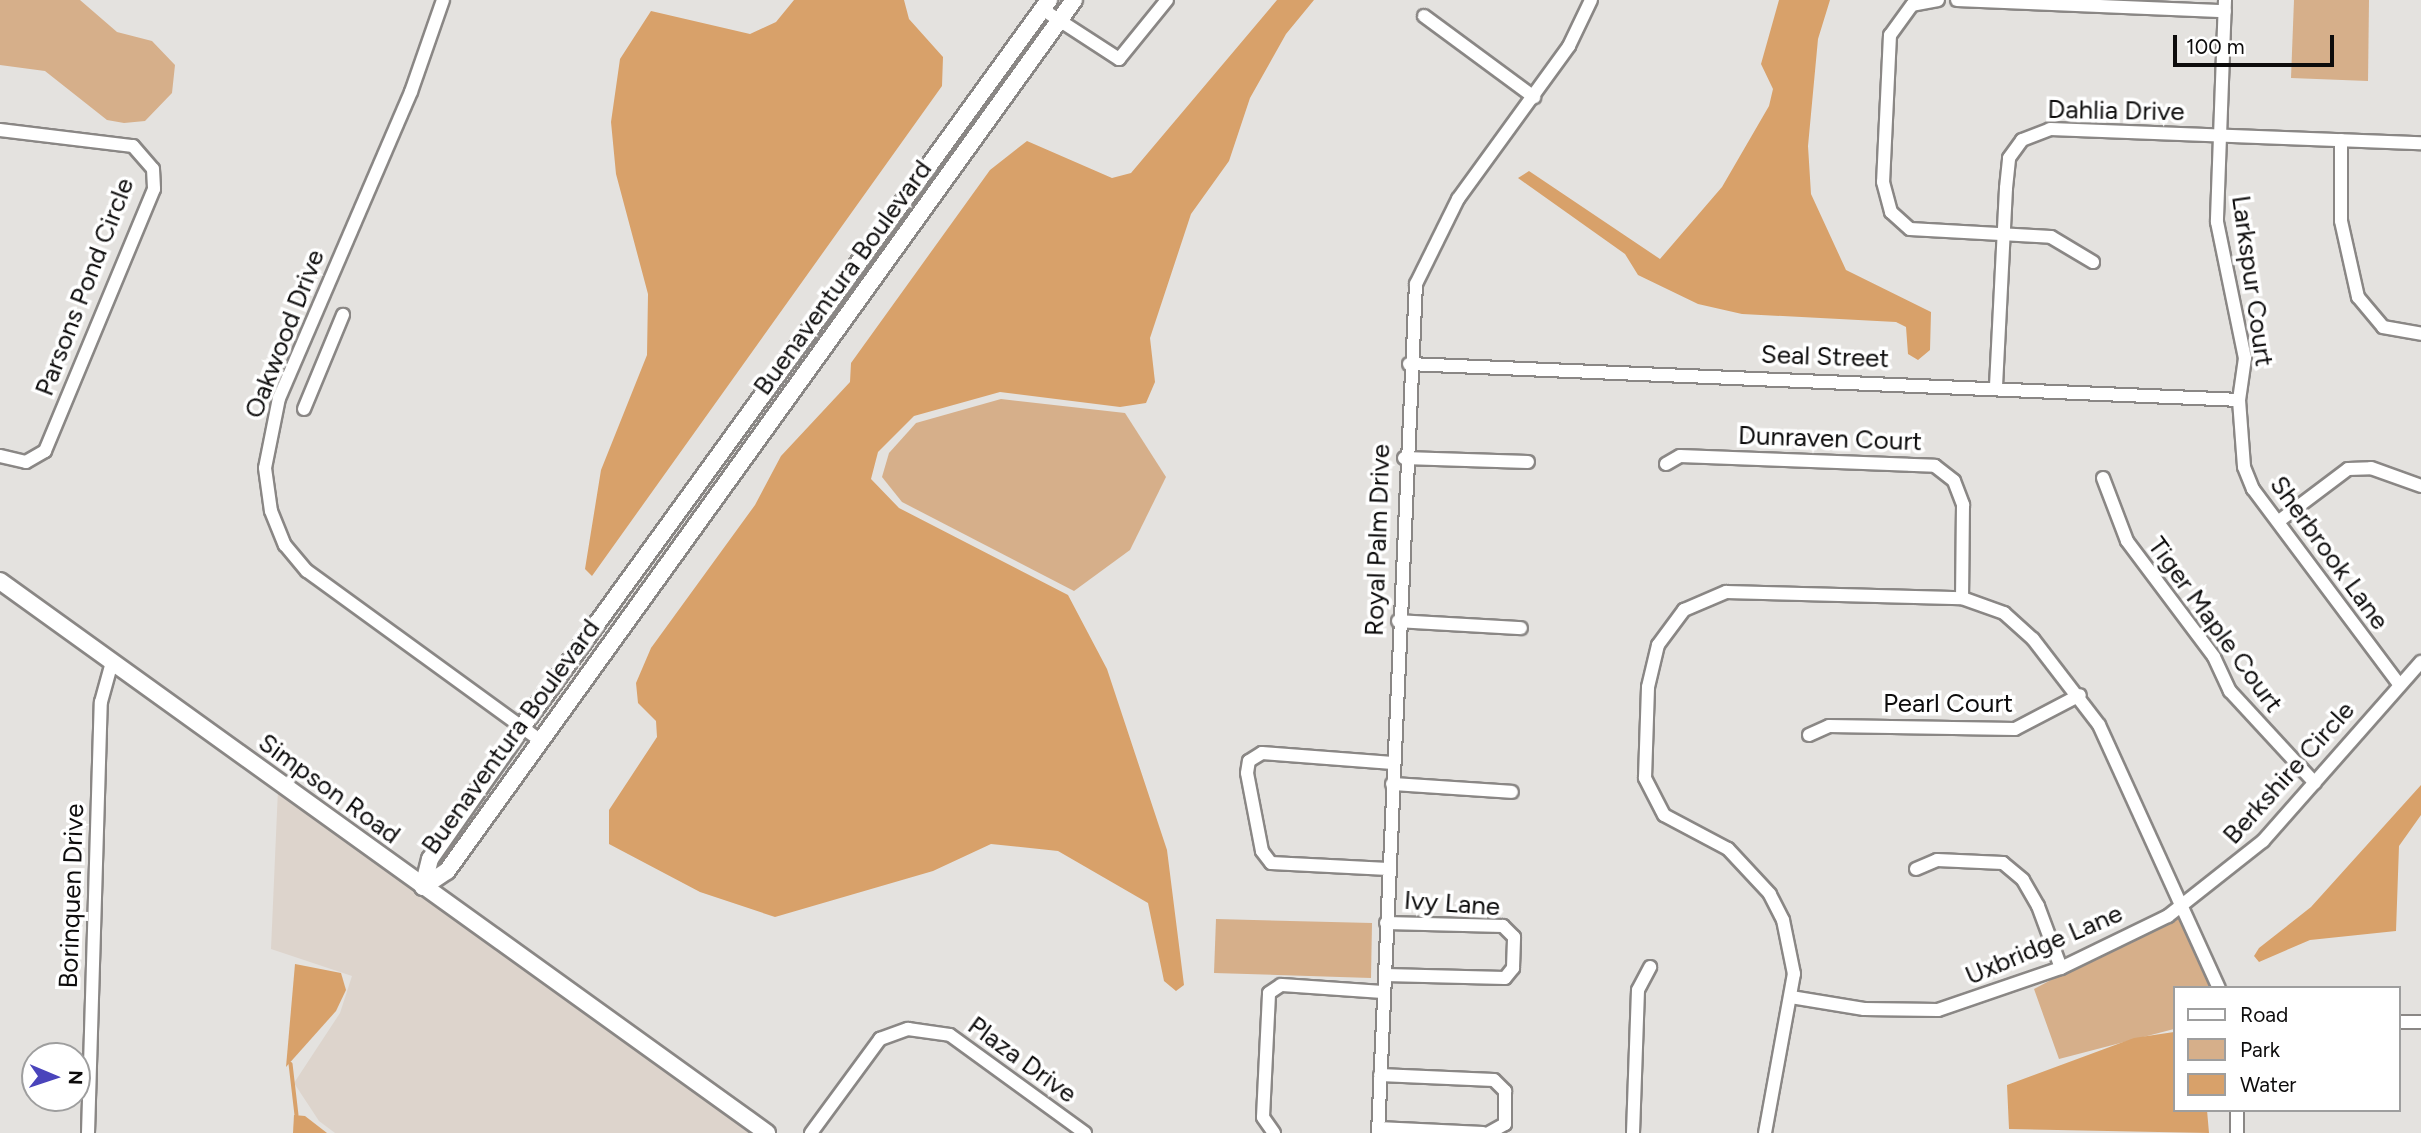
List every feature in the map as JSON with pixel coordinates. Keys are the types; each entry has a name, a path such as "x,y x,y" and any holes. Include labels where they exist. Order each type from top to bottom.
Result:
{"main road":[{"name":"Buenaventura Boulevard","path":"423,887 447,871 1074,0"},
{"name":"Buenaventura Boulevard","path":"423,887 430,859 522,727 1046,5"},
{"name":"Simpson Road","path":"0,581 767,1133"}],"street":[{"name":"Oakwood Drive","path":"443,0 411,92 279,398 265,468 271,512 285,545 307,571 541,741"},
{"path":"1046,5 1058,21 1107,57 1125,58 1167,0"},
{"name":"Royal Palm Drive","path":"1378,1130 1404,458 1416,284 1432,244 1458,199 1534,97 1591,0"},
{"path":"1938,0 1912,5 1890,34 1883,182 1891,212 1910,229 2051,237 2093,262"},
{"path":"1957,0 2225,6"},
{"name":"Larkspur Court","path":"2225,6 2217,222 2241,330 2239,400"},
{"path":"1424,16 1534,97"},
{"path":"1027,31 1043,42"},
{"name":"Parsons Pond Circle","path":"0,130 132,146 153,169 154,189 45,452 26,462 0,456"},
{"name":"Dahlia Drive","path":"1996,386 2009,158 2035,133 2219,135 2421,143"},
{"path":"2341,140 2341,221 2358,297 2383,327 2421,334"},
{"path":"304,410 343,316"},
{"name":"Seal Street","path":"1409,364 1996,386 2239,400"},
{"name":"Sherbrook Lane","path":"2239,400 2244,467 2279,521 2398,684"},
{"name":"Dunraven Court","path":"1666,464 1680,456 1936,466 1954,481 1963,505 1962,598"},
{"path":"1404,458 1528,462"},
{"path":"2279,521 2348,469 2371,468 2421,486"},
{"name":"Tiger Maple Court","path":"2103,478 2127,541 2214,657 2230,691 2315,783"},
{"path":"1765,1133 1791,997 1791,948 1770,894 1728,849 1664,815 1645,778 1648,687 1658,645 1684,610 1726,592 1962,598 2004,613 2080,695 2183,903 2218,986"},
{"path":"1398,621 1521,628"},
{"name":"Borinquen Drive","path":"88,1133 101,702 112,662"},
{"name":"Berkshire Circle","path":"2183,903 2226,876 2315,783 2398,684 2421,662"},
{"name":"Pearl Court","path":"1809,735 1829,726 2015,729 2080,695"},
{"path":"1388,869 1271,863 1247,773 1249,761 1262,753 1393,763"},
{"path":"1392,785 1512,792"},
{"path":"1916,869 1937,860 2003,863 2023,880 2038,906 2062,968"},
{"name":"Uxbridge Lane","path":"1791,997 1864,1009 1938,1010 2062,968 2183,903"},
{"name":"Ivy Lane","path":"1385,975 1505,978 1513,968 1514,937 1503,926 1386,923"},
{"path":"1633,1133 1638,990 1650,967"},
{"path":"1274,1133 1263,1117 1269,993 1281,985 1384,992"},
{"path":"2400,1023 2421,1022"},
{"name":"Plaza Drive","path":"811,1133 880,1039 908,1029 950,1035 1085,1133"},
{"path":"1378,1130 1486,1133 1504,1124 1506,1091 1494,1080 1380,1075"},
{"path":"2237,1112 2237,1133"}],"shaded area":[{"path":"278,789 415,892 757,1133 335,1133 319,1121 294,1083 340,1013 352,976 271,949"}],"green space":[{"path":"0,0 80,0 117,32 152,41 175,65 172,93 145,121 124,123 107,120 45,71 0,65"},
{"path":"2294,0 2369,0 2368,81 2291,78"},
{"path":"1001,399 1125,413 1166,477 1130,550 1074,591 902,502 882,477 889,453 916,423"},
{"path":"2181,911 2209,986 2172,986 2172,1030 2059,1059 2034,989"},
{"path":"1216,919 1372,923 1371,978 1214,973"}],"water":[{"path":"794,0 904,0 909,19 943,57 942,86 592,576 585,569 601,470 647,355 648,294 616,174 611,122 620,59 651,11 750,34 776,22"},
{"path":"1277,0 1314,0 1286,34 1250,98 1229,161 1191,214 1150,338 1155,382 1146,403 1120,407 1000,392 914,416 878,452 871,479 899,508 1068,595 1107,669 1167,850 1184,985 1176,991 1164,981 1148,903 1058,851 991,844 933,871 775,917 700,892 609,844 609,810 657,737 656,721 638,703 636,683 651,648 755,505 781,456 850,382 851,363 990,170 1027,141 1112,178 1131,173"},
{"path":"1779,0 1830,0 1818,39 1808,146 1811,194 1846,270 1931,312 1930,350 1918,360 1908,354 1906,327 1896,322 1742,314 1698,304 1638,275 1625,254 1518,178 1529,171 1660,259 1722,187 1769,106 1773,89 1761,64"},
{"path":"2421,785 2421,815 2399,846 2396,931 2310,940 2259,962 2254,956 2259,948 2311,907"},
{"path":"295,964 341,973 346,990 336,1011 286,1067"},
{"path":"2172,1032 2172,1112 2207,1112 2209,1133 2009,1129 2007,1085 2134,1038"},
{"path":"294,1115 305,1116 327,1133 293,1133"}],"waterway":[{"path":"291,1064 297,1115"}]}
